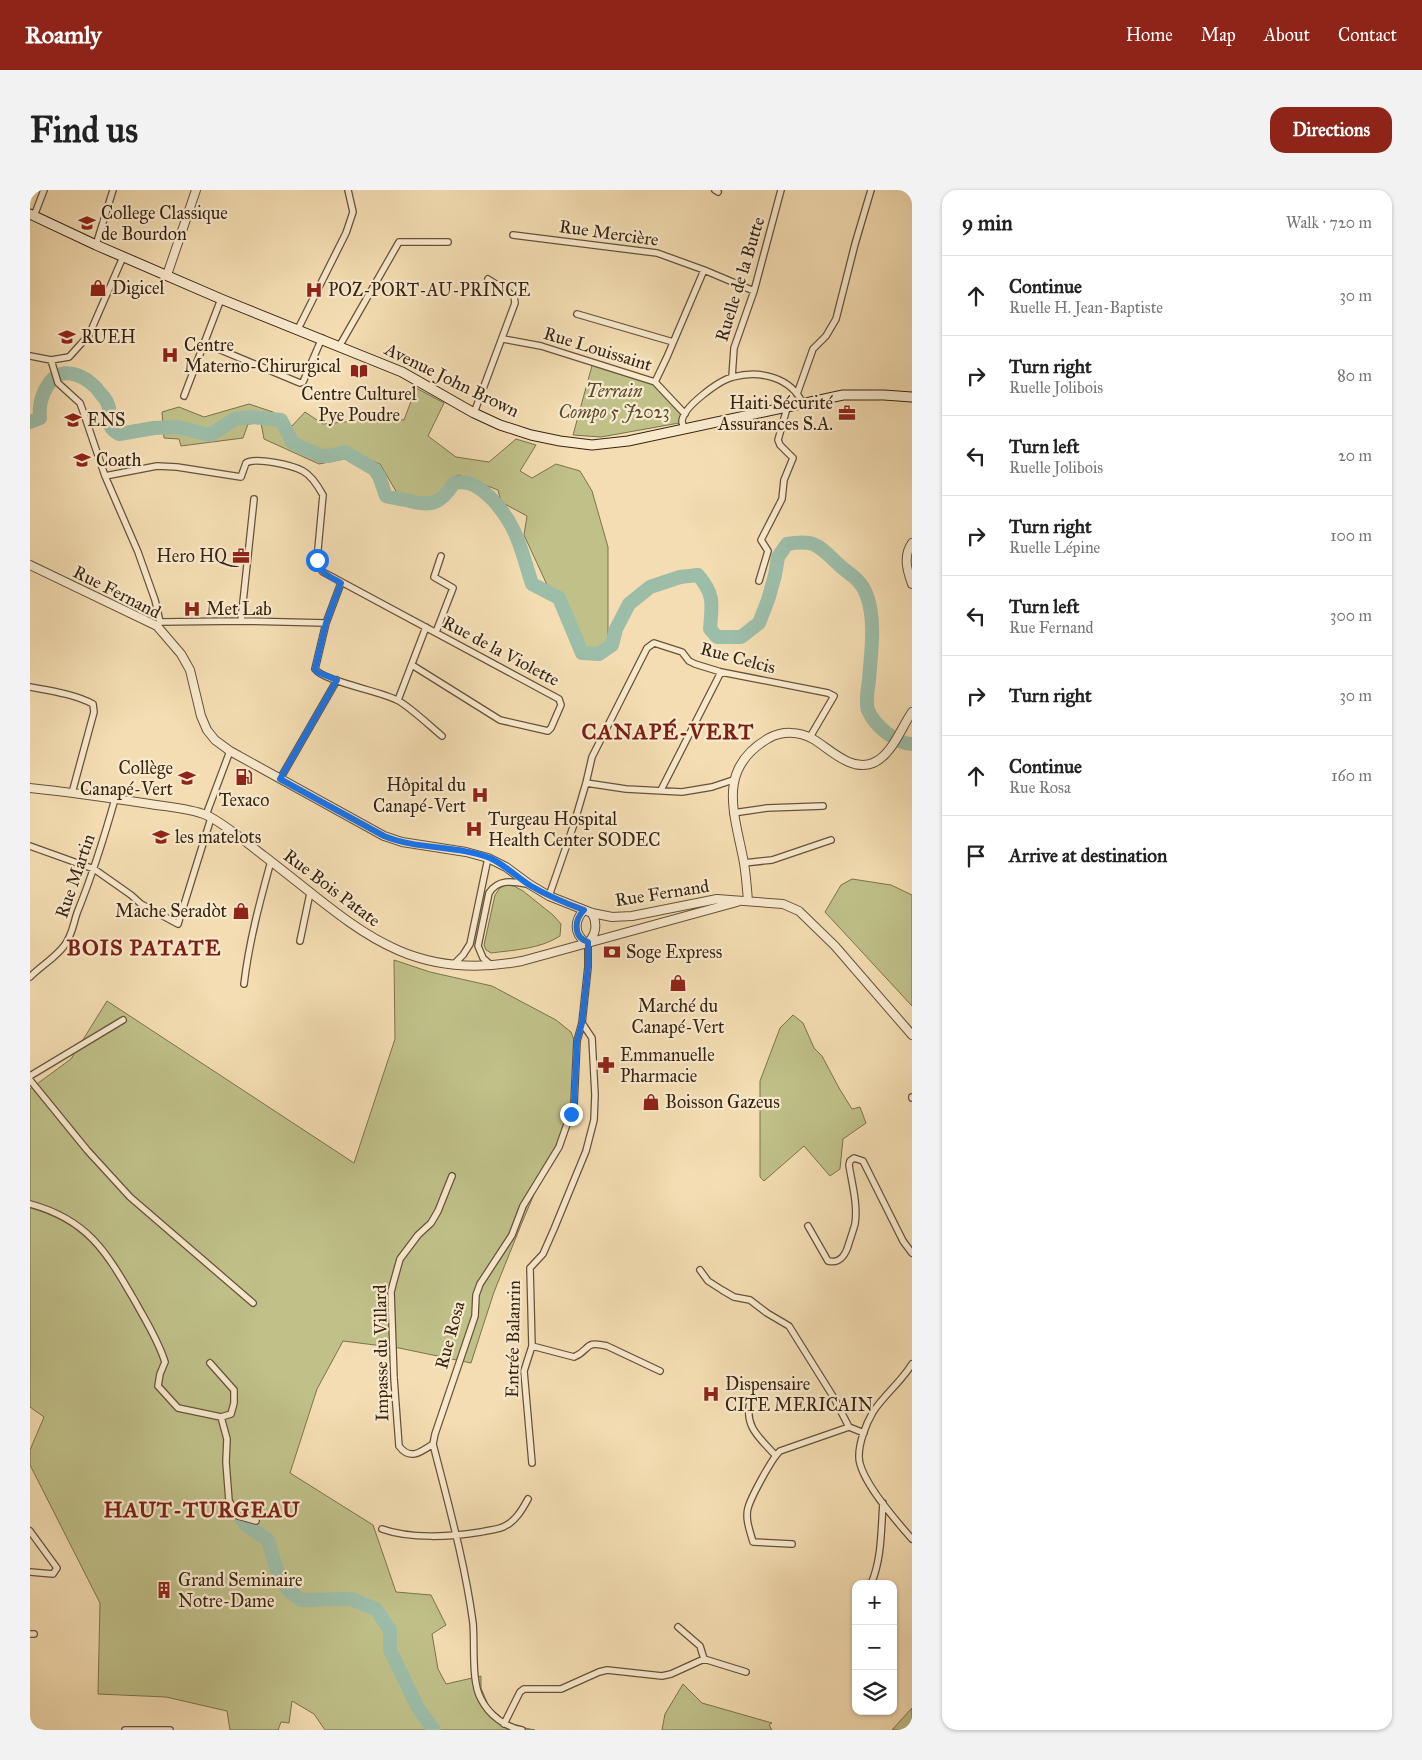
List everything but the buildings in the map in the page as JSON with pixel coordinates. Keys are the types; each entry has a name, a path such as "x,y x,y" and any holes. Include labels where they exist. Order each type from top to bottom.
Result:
{"main road":[{"name":"Avenue John Brown","path":"32,215 221,299 340,345 402,372 474,413 500,425 531,435 560,441 592,445 628,441 843,396 884,395 912,397"}],"street":[{"path":"32,215 44,190"},
{"path":"96,245 114,190"},
{"path":"167,275 196,190"},
{"path":"298,329 346,233 353,212 348,190"},
{"name":"Ruelle de la Butte","path":"732,377 734,348 754,291 781,190"},
{"path":"796,394 813,349 826,336 836,319 871,190"},
{"name":"Rue Mercière","path":"513,235 657,253 754,291"},
{"path":"340,345 399,242 448,242"},
{"path":"30,356 51,360 69,357 89,335 123,257"},
{"path":"655,382 704,270"},
{"path":"474,413 516,303 514,296 488,278"},
{"path":"184,396 221,299"},
{"path":"578,314 673,342"},
{"path":"204,343 300,383 303,382 322,338"},
{"name":"Rue Louissaint","path":"503,338 541,346 655,382 684,414"},
{"path":"51,360 58,383 80,403 105,476 138,552 156,600 158,624 241,621 326,623"},
{"path":"684,429 682,422 684,414 692,404 732,377 767,375 790,386 803,404"},
{"path":"759,581 768,551 761,540 782,499 784,480 793,458 780,445 778,440 786,408"},
{"name":"Rue de la Violette","path":"105,476 158,466 177,467 241,478 246,463 250,461 266,461 302,471 318,486 323,495 317,560 322,572 559,699 561,705 552,728 548,731 500,720 412,665"},
{"path":"241,621 254,498"},
{"path":"912,543 907,550 906,568 912,584"},
{"path":"436,632 453,588 434,576 441,556"},
{"name":"Rue Fernand","path":"30,566 158,624 182,654 190,670 201,716 207,730 215,740 230,751 373,831 402,842 466,852 488,858 506,867 549,896 592,913 612,917 632,916 717,899 738,901"},
{"path":"341,583 326,623 315,669 317,672 337,680 398,700 442,736"},
{"path":"398,700 426,627"},
{"name":"Rue Celcis","path":"549,896 586,783 592,756 647,648 654,643 682,652 689,661 695,664 721,672 828,693 834,696 810,737"},
{"path":"661,790 721,672"},
{"path":"280,779 337,680"},
{"path":"30,687 93,704 94,712 72,793"},
{"path":"748,901 744,863 733,813 732,795 738,767 747,756 778,733 795,733 810,737 837,755 862,766 874,763 892,745 912,712"},
{"path":"30,846 94,869 141,904 178,924 208,816 230,751"},
{"path":"586,783 682,792 712,787 734,780"},
{"name":"Rue Bois Patate","path":"30,788 115,799 191,811 208,816 270,861 338,915 380,942 417,958 451,966 492,966 522,960 738,901"},
{"name":"Rue Martin","path":"30,977 48,960 58,954 71,936 115,799"},
{"path":"733,813 767,808 823,806"},
{"path":"744,863 772,860 831,840"},
{"path":"451,966 463,955 470,944 488,858"},
{"path":"244,984 254,925 270,861"},
{"path":"492,966 484,958 478,946 489,893 493,887 505,881 529,884"},
{"path":"300,941 310,893"},
{"path":"738,901 783,904 799,911 835,946 912,1035"},
{"path":"584,910 577,921 576,927 578,933 588,942 596,931 592,913"},
{"name":"Rue Rosa","path":"522,1730 504,1724 489,1711 480,1699 476,1688 473,1625 456,1535 433,1444 475,1316 476,1295 480,1284 512,1235 523,1206 559,1147 574,1104 577,1041 582,1023 588,967 588,942"},
{"path":"30,1076 122,1020"},
{"name":"Entrée Balanrin","path":"532,1463 524,1371 532,1346 530,1268 543,1254 554,1230 586,1151 594,1120 595,1095 592,1038 582,1023"},
{"path":"30,1080 87,1150 130,1197 253,1304"},
{"path":"808,1226 828,1261 832,1262 843,1258 855,1223 855,1205 849,1165 850,1161 854,1158 859,1159 863,1161 903,1241 912,1253"},
{"name":"Impasse du Villard","path":"433,1444 422,1452 411,1455 403,1452 399,1446 391,1292 395,1270 400,1259 413,1240 431,1223 452,1176"},
{"path":"30,1204 50,1210 75,1223 93,1238 108,1257 159,1341 165,1362 158,1386 178,1408 221,1417 231,1414 234,1403 234,1390 210,1363"},
{"path":"700,1270 708,1281 722,1290 734,1296 750,1300 789,1326 834,1398 848,1427"},
{"path":"532,1346 574,1357 588,1346 598,1344 607,1346 660,1371"},
{"path":"912,1364 905,1376 874,1411 864,1433 859,1457 864,1475 882,1502 912,1539"},
{"path":"750,1402 748,1417 751,1425 755,1433 775,1455"},
{"path":"221,1417 227,1439 226,1470 229,1501 238,1516 256,1521"},
{"path":"792,1544 753,1542 748,1524 748,1508 775,1455 780,1451 848,1427 864,1433"},
{"path":"382,1529 422,1536 471,1534 503,1528 518,1515 528,1499"},
{"path":"872,1580 879,1551 882,1502"},
{"path":"30,1531 57,1568 53,1574 30,1572"},
{"path":"678,1627 700,1646 704,1659"},
{"path":"504,1724 520,1692 524,1689 561,1688 607,1670 662,1676 671,1674 704,1659 746,1672"},
{"path":"125,1730 170,1730"}],"green space":[{"name":"Terrain Compo 5 J2023","path":"593,362 655,382 682,409 679,423 601,437 573,435"},
{"path":"416,388 444,403 428,436 456,457 489,462 516,439 536,445 520,471 532,478 556,464 580,471 592,491 608,547 608,648 602,657 586,655 575,623 562,595 548,587 524,535 527,516 501,502 498,490 459,475 449,479 447,489 428,499 397,493 380,464 360,456 319,464 264,439 261,423 248,424 243,438 181,446 179,439 164,438 162,412 179,407 204,417 249,404 273,412 292,426 305,412 323,424 386,418 404,420"},
{"path":"852,879 891,885 912,895 912,1006 825,912 841,885"},
{"path":"506,885 514,886 523,891 553,915 561,924 560,936 544,944 527,948 491,953 486,950 484,945 495,895 500,888"},
{"path":"394,960 430,972 492,986 556,1020 571,1032 579,1053 577,1101 568,1131 546,1166 521,1225 494,1292 471,1363 399,1348 343,1341 317,1389 290,1473 373,1525 396,1592 431,1595 446,1625 432,1634 438,1669 446,1684 481,1676 481,1688 489,1707 510,1725 535,1730 325,1730 314,1714 292,1701 289,1723 281,1722 278,1730 230,1730 227,1711 166,1697 98,1694 100,1603 30,1465 30,1450 44,1417 30,1407 30,1089 71,1059 107,1001 354,1163 395,1039"},
{"path":"793,1015 803,1023 814,1048 822,1056 852,1109 860,1107 866,1123 843,1139 840,1169 830,1176 804,1146 764,1181 760,1177 760,1081 780,1028"},
{"path":"683,1684 702,1703 772,1723 769,1725 772,1730 662,1730 665,1714"},
{"path":"911,1709 912,1730 892,1730"}],"waterway":[{"path":"30,422 40,418 41,401 48,385 60,374 68,373 75,374 90,382 105,398 110,425 119,434 154,428 177,427 210,435 235,419 252,417 281,420 293,443 321,456 345,452 374,469 379,476 386,496 428,503 439,500 454,483 460,482 474,485 491,498 507,518 517,538 532,584 559,598 582,653 599,654 612,645 616,629 629,604 650,587 680,577 698,575 710,594 710,629 717,637 741,637 759,623 768,600 778,557 787,544 810,543 820,548 854,577 864,590 870,606 872,627 867,707 875,722 886,733 899,741 912,744"},
{"path":"233,1506 245,1524 268,1540 276,1568 288,1590 301,1600 351,1599 376,1609 390,1630 390,1650 418,1708 434,1730"}],"place":[{"name":"College Classique de Bourdon","path":"87,223"},
{"name":"Digicel","path":"98,288"},
{"name":"POZ-PORT-AU-PRINCE","path":"314,290"},
{"name":"RUEH","path":"67,337"},
{"name":"Centre Materno-Chirurgical","path":"170,355"},
{"name":"Centre Culturel Pye Poudre","path":"359,371"},
{"name":"Haiti Sécurité Assurances S.A.","path":"847,413"},
{"name":"ENS","path":"73,420"},
{"name":"Coath","path":"82,460"},
{"name":"Hero HQ","path":"241,556"},
{"name":"Met Lab","path":"192,609"},
{"name":"Texaco","path":"244,777"},
{"name":"Collège Canapé-Vert","path":"187,778"},
{"name":"Hôpital du Canapé-Vert","path":"480,795"},
{"name":"Turgeau Hospital Health Center SODEC","path":"474,829"},
{"name":"les matelots","path":"161,837"},
{"name":"Mache Seradòt","path":"241,911"},
{"name":"Soge Express","path":"612,952"},
{"name":"Marché du Canapé-Vert","path":"678,983"},
{"name":"Emmanuelle Pharmacie","path":"606,1065"},
{"name":"Boisson Gazeus","path":"651,1102"},
{"name":"Dispensaire CITE MERICAIN","path":"711,1394"},
{"name":"Grand Seminaire Notre-Dame","path":"164,1590"}],"district":[{"name":"CANAPÉ-VERT","path":"668,731"},
{"name":"BOIS PATATE","path":"144,947"},
{"name":"HAUT-TURGEAU","path":"202,1509"}],"route":[{"path":"317,560 322,572 341,583 326,623 314,666 317,672 337,680 280,779 384,836 402,842 466,852 488,858 506,867 539,890 560,901 584,910 579,915 576,927 581,938 588,942 588,967 582,1023 577,1041 574,1104 571,1114"}]}
